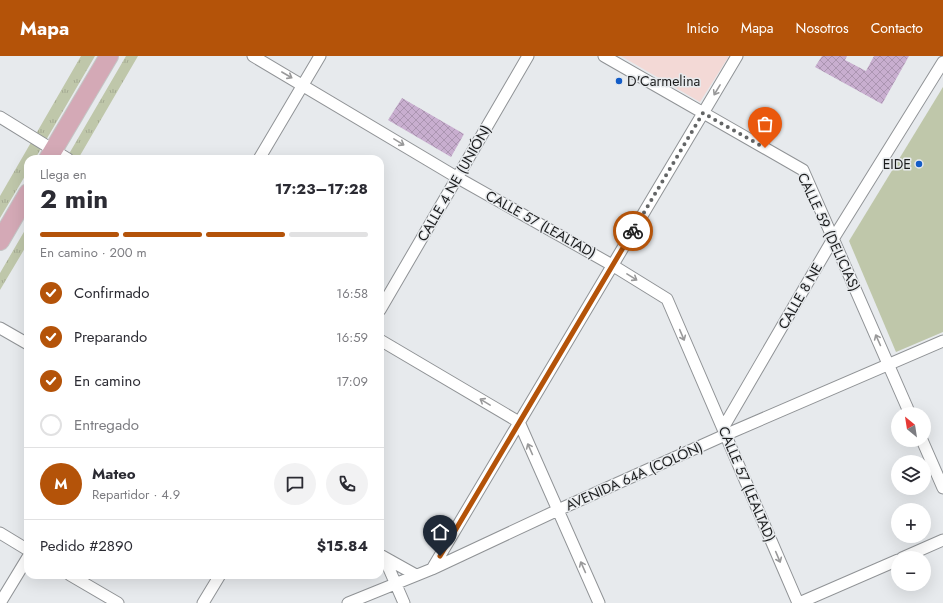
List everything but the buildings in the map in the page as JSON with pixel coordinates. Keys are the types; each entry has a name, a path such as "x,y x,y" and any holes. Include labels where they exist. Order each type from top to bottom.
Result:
{"main road":[{"path":"57,155 108,56"},
{"path":"0,241 24,200"}],"street":[{"name":"CALLE 57 (LEALTAD)","path":"254,56 458,178 612,265 667,299 799,603"},
{"path":"261,155 320,56"},
{"name":"CALLE 4 NE (UNIÓN)","path":"384,303 528,56"},
{"name":"CALLE 59 (DELICIAS)","path":"604,56 803,170 907,407"},
{"path":"432,569 737,56"},
{"name":"CALLE 8 NE","path":"724,432 833,239 943,62"},
{"path":"0,117 55,155"},
{"path":"0,328 24,342"},
{"path":"384,342 519,422 600,603"},
{"name":"AVENIDA 64A (COLÓN)","path":"348,603 432,569 724,432 943,342"},
{"path":"925,447 943,488"},
{"path":"0,533 24,548"},
{"path":"918,551 943,540"},
{"path":"384,557 416,575"},
{"path":"384,560 404,603"},
{"path":"799,603 891,563"},
{"path":"0,603 24,564"},
{"path":"77,579 118,603"},
{"path":"203,603 218,579"}],"shaded area":[{"path":"621,56 729,56 700,102"}],"green space":[{"path":"81,56 95,56 37,155 24,155 24,178 0,218 0,196"},
{"path":"126,56 138,56 80,155 68,155"},
{"name":"EIDE","path":"943,87 943,332 896,352 849,241"},
{"path":"24,232 24,250 0,290 0,273"}],"way so far":[{"path":"633,231 703,113 765,148"}],"place":[{"name":"D'Carmelina","path":"619,81"},
{"name":"EIDE","path":"919,164"}],"route":[{"path":"440,556 633,231"}]}
